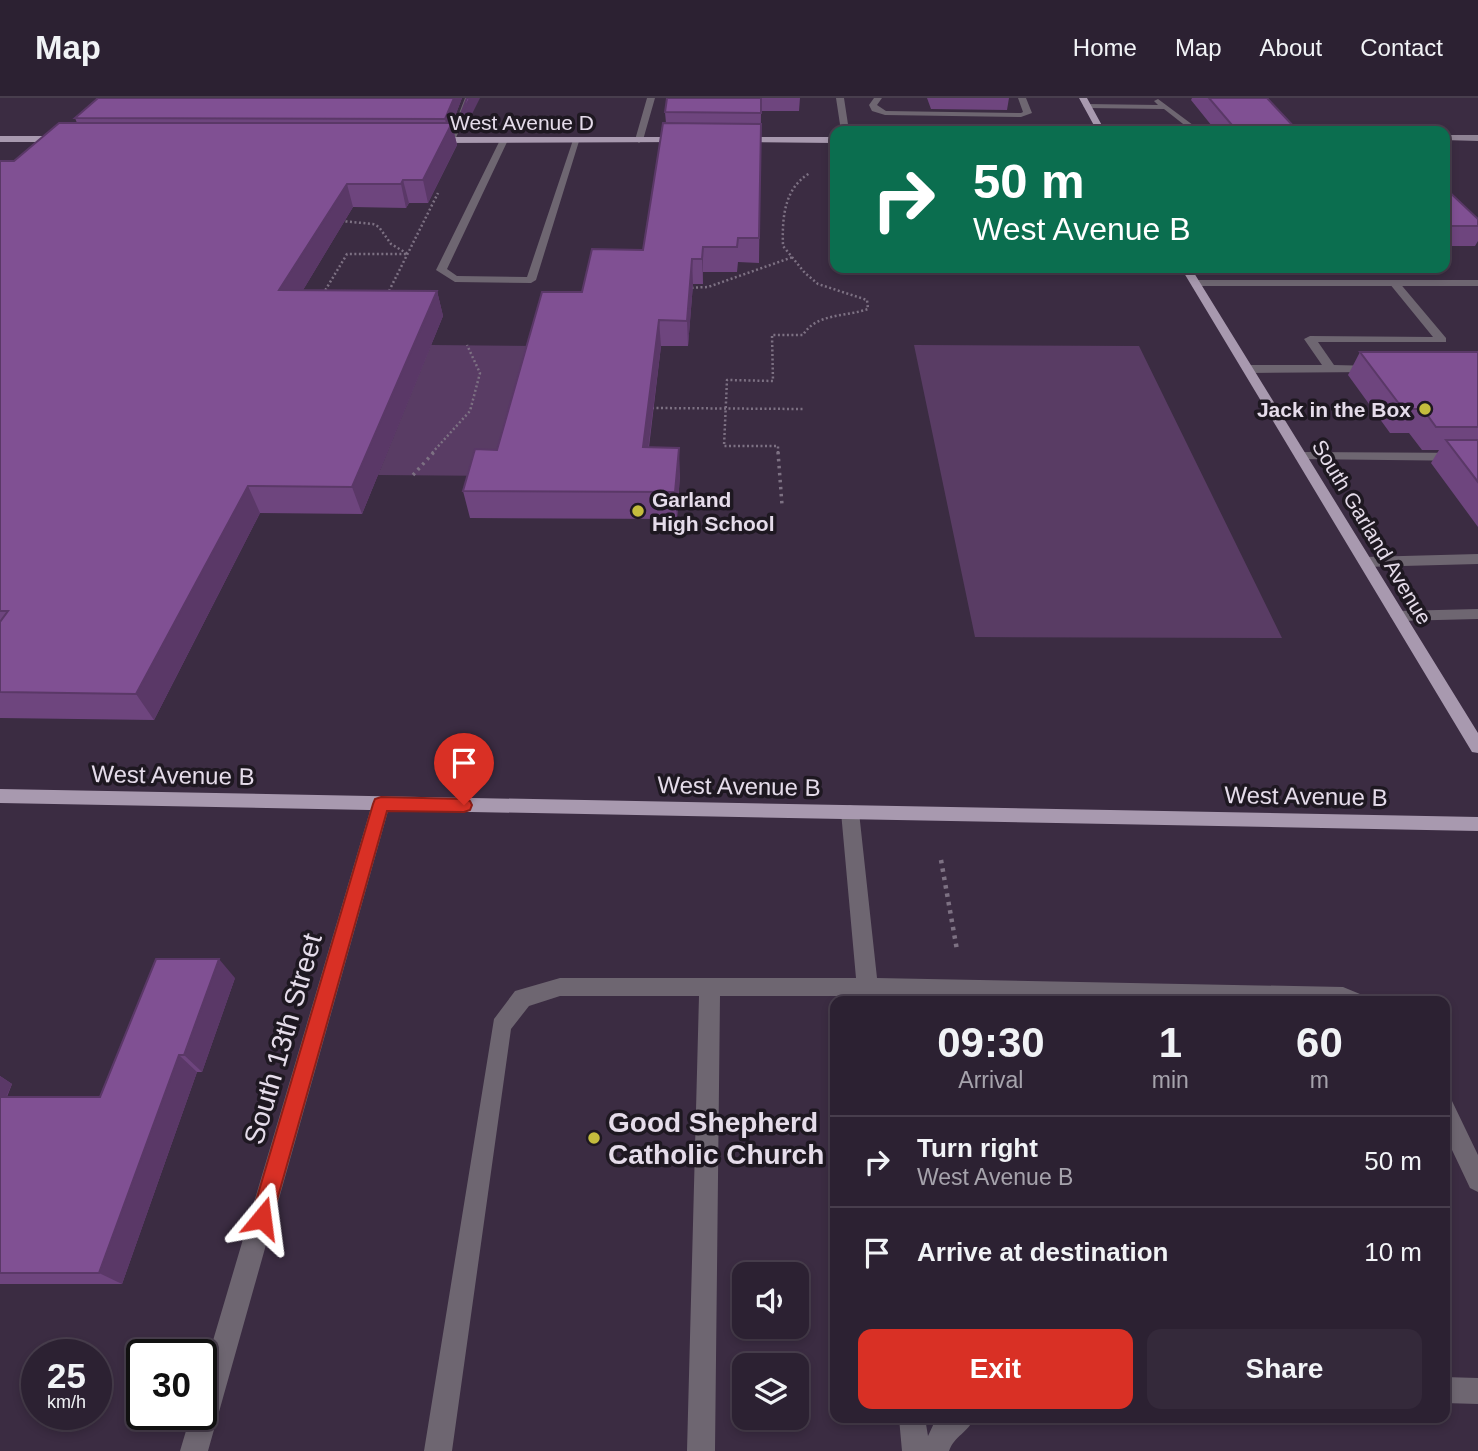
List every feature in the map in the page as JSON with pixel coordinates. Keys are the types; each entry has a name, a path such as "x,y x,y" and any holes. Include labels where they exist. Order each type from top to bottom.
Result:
{"main road":[{"path":"1085,102 1098,126"},
{"path":"1450,138 1478,138"},
{"path":"0,139 82,139"},
{"name":"West Avenue D","path":"421,140 695,140"},
{"path":"723,140 830,140"},
{"name":"South Garland Avenue","path":"1189,273 1478,747"},
{"name":"West Avenue B","path":"0,796 1478,824"}],"street":[{"path":"451,140 469,98"},
{"path":"639,140 651,98"},
{"path":"840,98 844,126"},
{"path":"878,98 873,104 875,109 886,113 995,115 1028,113 1023,98"},
{"path":"1154,98 1191,126"},
{"path":"1085,102 1166,107"},
{"path":"504,140 441,270 455,279 531,280 577,140"},
{"path":"1196,283 1478,284"},
{"path":"1330,369 1310,339 1442,340 1394,283"},
{"path":"1248,369 1383,368"},
{"path":"1301,456 1478,457"},
{"path":"1365,562 1478,559"},
{"path":"1398,615 1478,614"},
{"name":"South 13th Street","path":"194,1451 381,804"},
{"path":"850,812 869,994"},
{"path":"701,1451 710,986"},
{"path":"438,1451 500,1026 522,998 560,988 710,986 869,994 1136,996"},
{"path":"1450,1122 1478,1180"},
{"path":"1450,1390 1478,1391"},
{"path":"913,1423 916,1451"},
{"path":"935,1451 944,1430 954,1423"}],"path":[{"path":"782,505 778,446 724,446 727,380 773,381 772,335 803,335 807,326 816,321 868,309 867,300 832,291 810,279 783,246 786,207 791,189 804,176 819,170"},
{"path":"322,295 347,254 408,254 391,244 379,227 373,224 331,221"},
{"path":"413,475 470,411 480,373 467,345"},
{"path":"652,408 803,409"},
{"path":"941,860 957,950"}],"shaded area":[{"path":"431,345 538,346 503,476 378,475"},
{"path":"914,345 1139,346 1282,638 975,637"}],"building":[{"path":"98,98 454,98 445,119 75,118"},
{"path":"467,98 470,98 459,119"},
{"path":"667,98 761,98 761,113 665,112"},
{"path":"1209,98 1267,98 1293,126 1233,126"},
{"name":"Garland High School","path":"59,123 452,123 423,180 403,180 401,184 347,184 279,290 437,291 352,487 248,486 136,694 0,692 0,622 8,611 0,611 0,161 14,161"},
{"path":"663,123 761,124 759,238 738,238 737,247 703,247 702,259 692,259 687,321 659,320 643,447 679,448 675,492 463,491 475,449 497,450 542,292 582,292 592,249 643,250"},
{"path":"1450,193 1478,219 1478,226 1450,226"},
{"name":"Jack in the Box","path":"1360,352 1478,352 1478,427 1436,427 1423,409 1403,409"},
{"path":"1446,440 1478,440 1478,482"},
{"path":"156,959 219,959 184,1055 179,1055 99,1273 0,1273 0,1097 100,1097"}],"place":[{"name":"Jack in the Box","path":"1425,409"},
{"name":"Garland High School","path":"638,511"},
{"name":"Good Shepherd Catholic Church","path":"594,1138"}],"route":[{"path":"262,1218 381,804 464,805"}]}
